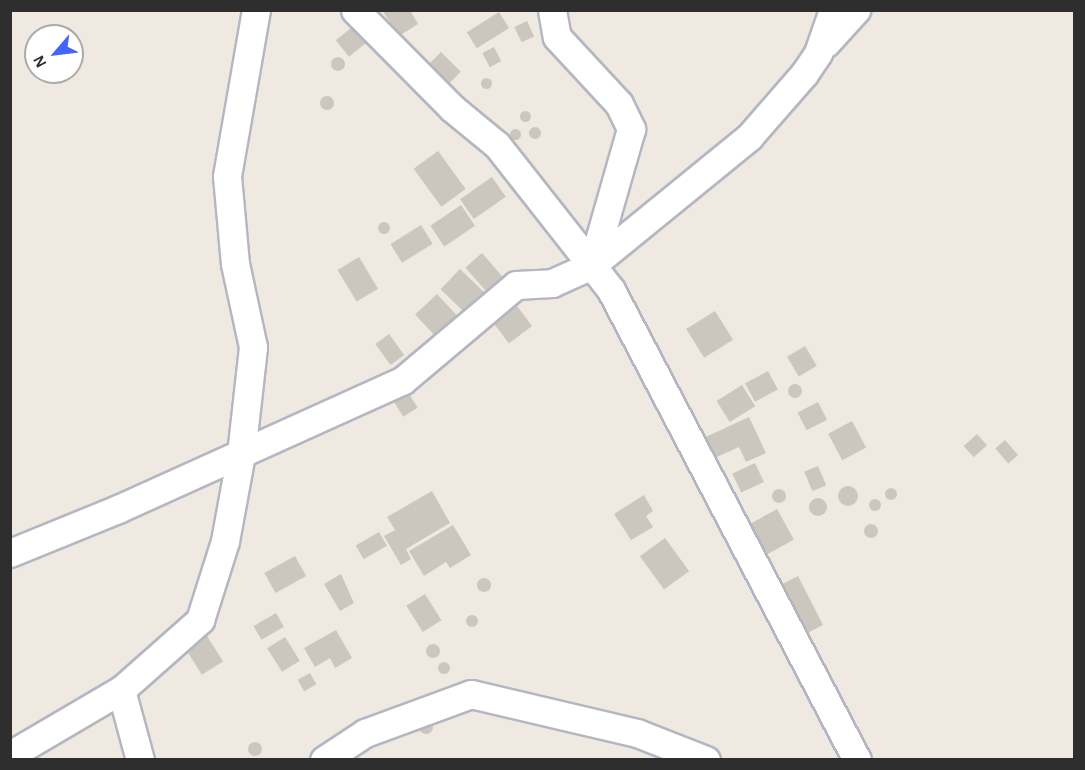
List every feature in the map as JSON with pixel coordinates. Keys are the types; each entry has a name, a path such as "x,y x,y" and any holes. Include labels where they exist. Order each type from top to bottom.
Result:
{"street":[{"path":"10,755 121,690 200,620 225,541 241,454 253,347 234,264 227,176 256,10"},
{"path":"355,10 452,108 497,146 611,290 857,759"},
{"path":"552,10 557,37 619,104 631,129 621,176 592,265"},
{"path":"818,52 833,10"},
{"path":"10,553 241,454 402,381 516,285 552,283 592,265 749,137 804,74 818,52 856,10"},
{"path":"121,690 140,759"},
{"path":"324,759 375,728 471,694 638,733 706,759"}],"building":[{"path":"382,10 410,10 418,24 399,36"},
{"path":"499,12 509,28 477,48 467,32"},
{"path":"527,21 534,36 521,42 514,27"},
{"path":"356,24 369,40 349,57 336,40"},
{"path":"494,47 501,61 490,67 482,53"},
{"path":"441,52 461,72 445,88 425,68"},
{"path":"335,57 341,57 345,64 341,71 335,71 331,67 331,61"},
{"path":"486,77 492,83 486,89 480,83"},
{"path":"327,96 332,98 334,103 332,108 327,110 322,108 320,103 322,98"},
{"path":"525,110 531,116 525,122 519,116"},
{"path":"535,127 541,133 535,139 529,133"},
{"path":"515,128 521,134 515,140 509,134"},
{"path":"438,151 466,189 441,207 414,169"},
{"path":"492,177 506,197 474,219 460,199"},
{"path":"461,205 475,226 444,246 430,226"},
{"path":"384,222 390,228 384,234 378,228"},
{"path":"421,225 433,244 402,263 390,244"},
{"path":"482,253 503,277 486,292 465,267"},
{"path":"359,257 378,289 357,302 338,270"},
{"path":"460,269 486,294 466,314 441,289"},
{"path":"437,294 460,318 438,339 415,314"},
{"path":"517,306 532,326 509,343 494,323"},
{"path":"715,311 733,340 704,358 686,329"},
{"path":"389,334 404,355 391,365 375,344"},
{"path":"805,346 817,366 799,377 787,357"},
{"path":"768,371 778,390 755,402 745,383"},
{"path":"792,384 798,384 802,391 798,398 792,398 788,394 788,388"},
{"path":"742,385 755,406 730,422 717,401"},
{"path":"406,389 418,408 403,417 392,398"},
{"path":"818,402 827,420 807,430 798,412"},
{"path":"749,417 766,453 746,462 739,447 706,462 697,441"},
{"path":"852,421 866,447 842,460 828,434"},
{"path":"977,434 987,445 974,457 964,446"},
{"path":"1005,440 1018,455 1008,464 995,449"},
{"path":"755,463 764,482 741,493 732,474"},
{"path":"818,466 826,485 812,491 804,472"},
{"path":"848,486 855,489 858,496 855,503 848,506 841,503 838,496 841,489"},
{"path":"891,488 897,494 891,500 885,494"},
{"path":"779,489 784,491 786,496 784,501 779,503 774,501 772,496 774,491"},
{"path":"432,491 450,523 406,549 411,559 401,565 384,536 395,530 387,517"},
{"path":"644,495 653,511 646,516 653,527 631,540 614,514"},
{"path":"818,498 824,501 827,507 824,513 818,516 812,513 809,507 812,501"},
{"path":"877,499 881,505 877,511 873,511 869,503"},
{"path":"777,509 794,540 761,558 744,527"},
{"path":"871,524 876,526 878,531 876,536 871,538 866,536 864,531 866,526"},
{"path":"453,525 471,555 450,568 446,562 424,576 409,551"},
{"path":"379,532 387,546 364,559 356,546"},
{"path":"665,538 689,571 664,589 640,556"},
{"path":"295,556 306,576 276,593 264,573"},
{"path":"341,574 354,603 340,611 324,584"},
{"path":"798,576 823,625 802,636 777,587"},
{"path":"484,578 489,580 491,585 489,590 484,592 479,590 477,585 479,580"},
{"path":"425,594 441,620 423,632 406,606"},
{"path":"276,613 284,627 261,640 253,626"},
{"path":"474,615 478,621 474,627 470,627 466,619"},
{"path":"336,630 352,658 335,668 330,658 315,667 304,648"},
{"path":"204,631 223,662 202,675 183,644"},
{"path":"285,637 300,661 282,672 267,648"},
{"path":"433,644 438,646 440,651 438,656 433,658 428,656 426,651 428,646"},
{"path":"444,662 450,668 444,674 438,668"},
{"path":"310,673 316,684 304,691 298,680"},
{"path":"426,720 431,722 433,727 431,732 426,734 421,732 419,727 421,722"},
{"path":"255,742 260,744 262,749 260,754 255,756 250,754 248,749 250,744"}]}
